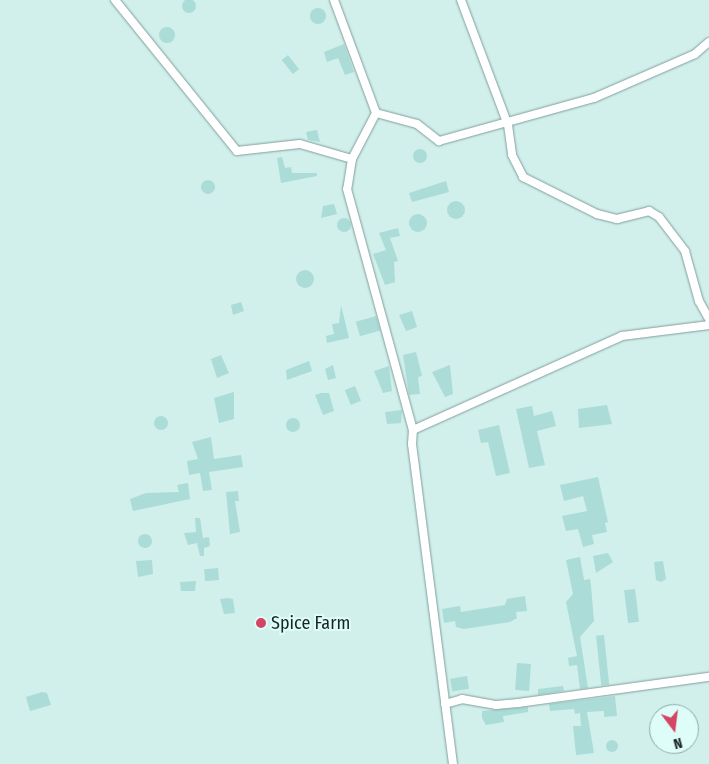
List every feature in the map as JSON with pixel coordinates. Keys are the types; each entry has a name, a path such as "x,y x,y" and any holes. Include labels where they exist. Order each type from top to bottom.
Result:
{"street":[{"path":"115,0 237,151 300,144 352,159"},
{"path":"334,0 376,113 352,159 347,189 413,430 412,444 453,764"},
{"path":"461,0 508,125 512,155 523,177 597,214 617,219 649,211 659,217 685,251 699,301 709,319"},
{"path":"376,113 417,124 439,141 508,125 627,86 695,54 709,42"},
{"path":"413,430 622,336 709,325"},
{"path":"445,704 462,699 496,705 518,703 709,677"}],"building":[{"path":"186,-1 192,-1 196,6 192,13 186,13 182,9 182,3"},
{"path":"315,8 321,8 326,13 324,22 315,24 310,19 310,13"},
{"path":"167,27 173,29 175,35 173,41 167,43 161,41 159,35 161,29"},
{"path":"344,44 354,72 345,75 338,58 327,62 324,52"},
{"path":"288,55 299,69 293,74 282,60"},
{"path":"317,130 320,142 308,140 306,132"},
{"path":"417,149 423,149 427,156 423,163 417,163 413,159 413,153"},
{"path":"282,157 285,168 291,167 292,173 317,173 317,176 281,183 277,158"},
{"path":"205,180 211,180 215,187 211,194 205,194 201,190 201,184"},
{"path":"446,181 449,192 412,202 409,193"},
{"path":"452,201 460,201 465,206 463,217 452,219 447,214 447,206"},
{"path":"334,204 337,214 321,218 323,206"},
{"path":"418,214 424,217 427,223 424,229 418,232 412,229 409,223 412,217"},
{"path":"341,218 347,218 351,225 347,232 341,232 337,228 337,222"},
{"path":"398,228 400,236 390,238 398,261 394,262 395,282 385,285 373,254 386,250 379,233"},
{"path":"305,270 311,273 314,279 311,285 305,288 299,285 296,279 299,273"},
{"path":"241,302 244,311 233,315 231,305"},
{"path":"341,305 349,338 327,343 326,336 334,334 332,324 339,323"},
{"path":"412,311 417,327 406,331 399,315"},
{"path":"376,316 380,330 360,336 356,322"},
{"path":"416,352 422,376 418,377 420,394 409,395 403,355"},
{"path":"221,355 229,373 217,378 211,359"},
{"path":"309,361 312,371 287,380 286,370"},
{"path":"333,365 336,378 328,380 325,369"},
{"path":"450,365 453,394 445,397 432,372"},
{"path":"389,366 392,391 383,393 374,371"},
{"path":"355,386 361,401 351,405 345,390"},
{"path":"234,392 234,419 219,423 214,398"},
{"path":"329,393 334,411 323,415 315,395"},
{"path":"607,405 612,424 579,428 578,409"},
{"path":"532,406 534,416 552,411 556,426 537,431 545,465 529,468 516,409"},
{"path":"402,410 401,423 387,424 385,412"},
{"path":"158,416 164,416 168,423 164,430 158,430 154,426 154,420"},
{"path":"293,418 298,420 300,425 298,430 293,432 288,430 286,425 288,420"},
{"path":"499,425 510,473 496,476 488,442 481,443 478,430"},
{"path":"211,437 214,459 241,455 243,467 209,472 212,490 203,491 200,473 189,475 187,461 198,459 192,442"},
{"path":"598,477 608,522 605,523 607,532 592,535 594,544 583,547 578,529 566,531 562,516 587,511 583,496 564,501 560,485"},
{"path":"188,483 190,499 133,511 130,499 146,493 179,492 177,485"},
{"path":"238,491 239,501 235,501 240,532 230,534 226,492"},
{"path":"195,518 200,518 203,538 209,537 210,546 204,548 204,556 200,556 197,543 188,545 184,533 196,532"},
{"path":"142,534 148,534 152,541 148,548 142,548 138,544 138,538"},
{"path":"608,553 613,562 596,573 593,556"},
{"path":"580,557 584,580 590,579 594,621 580,637 588,688 580,689 577,665 569,666 568,658 577,656 566,602 573,594 566,560"},
{"path":"152,560 153,574 138,577 136,561"},
{"path":"663,561 666,579 661,582 656,580 654,562"},
{"path":"218,568 219,580 205,581 204,569"},
{"path":"196,581 195,591 181,591 180,582"},
{"path":"635,589 639,622 628,623 624,590"},
{"path":"525,596 527,611 516,612 517,618 510,622 464,629 456,627 455,621 444,623 442,609 460,606 461,612 505,605 507,599"},
{"path":"220,599 233,599 235,613 224,614"},
{"path":"604,635 609,685 601,686 596,636"},
{"path":"517,663 531,664 529,691 515,690"},
{"path":"467,676 469,689 452,691 450,679"},
{"path":"563,686 564,691 538,695 538,689"},
{"path":"42,692 47,693 51,705 30,711 26,697"},
{"path":"615,696 617,716 604,717 604,711 587,712 594,753 576,755 573,726 581,726 580,713 575,714 574,709 550,711 549,704"},
{"path":"528,707 528,712 503,716 504,722 486,725 482,718 482,711"},
{"path":"612,740 618,746 612,752 606,746"}],"place":[{"name":"Spice Farm","path":"261,623"}]}
